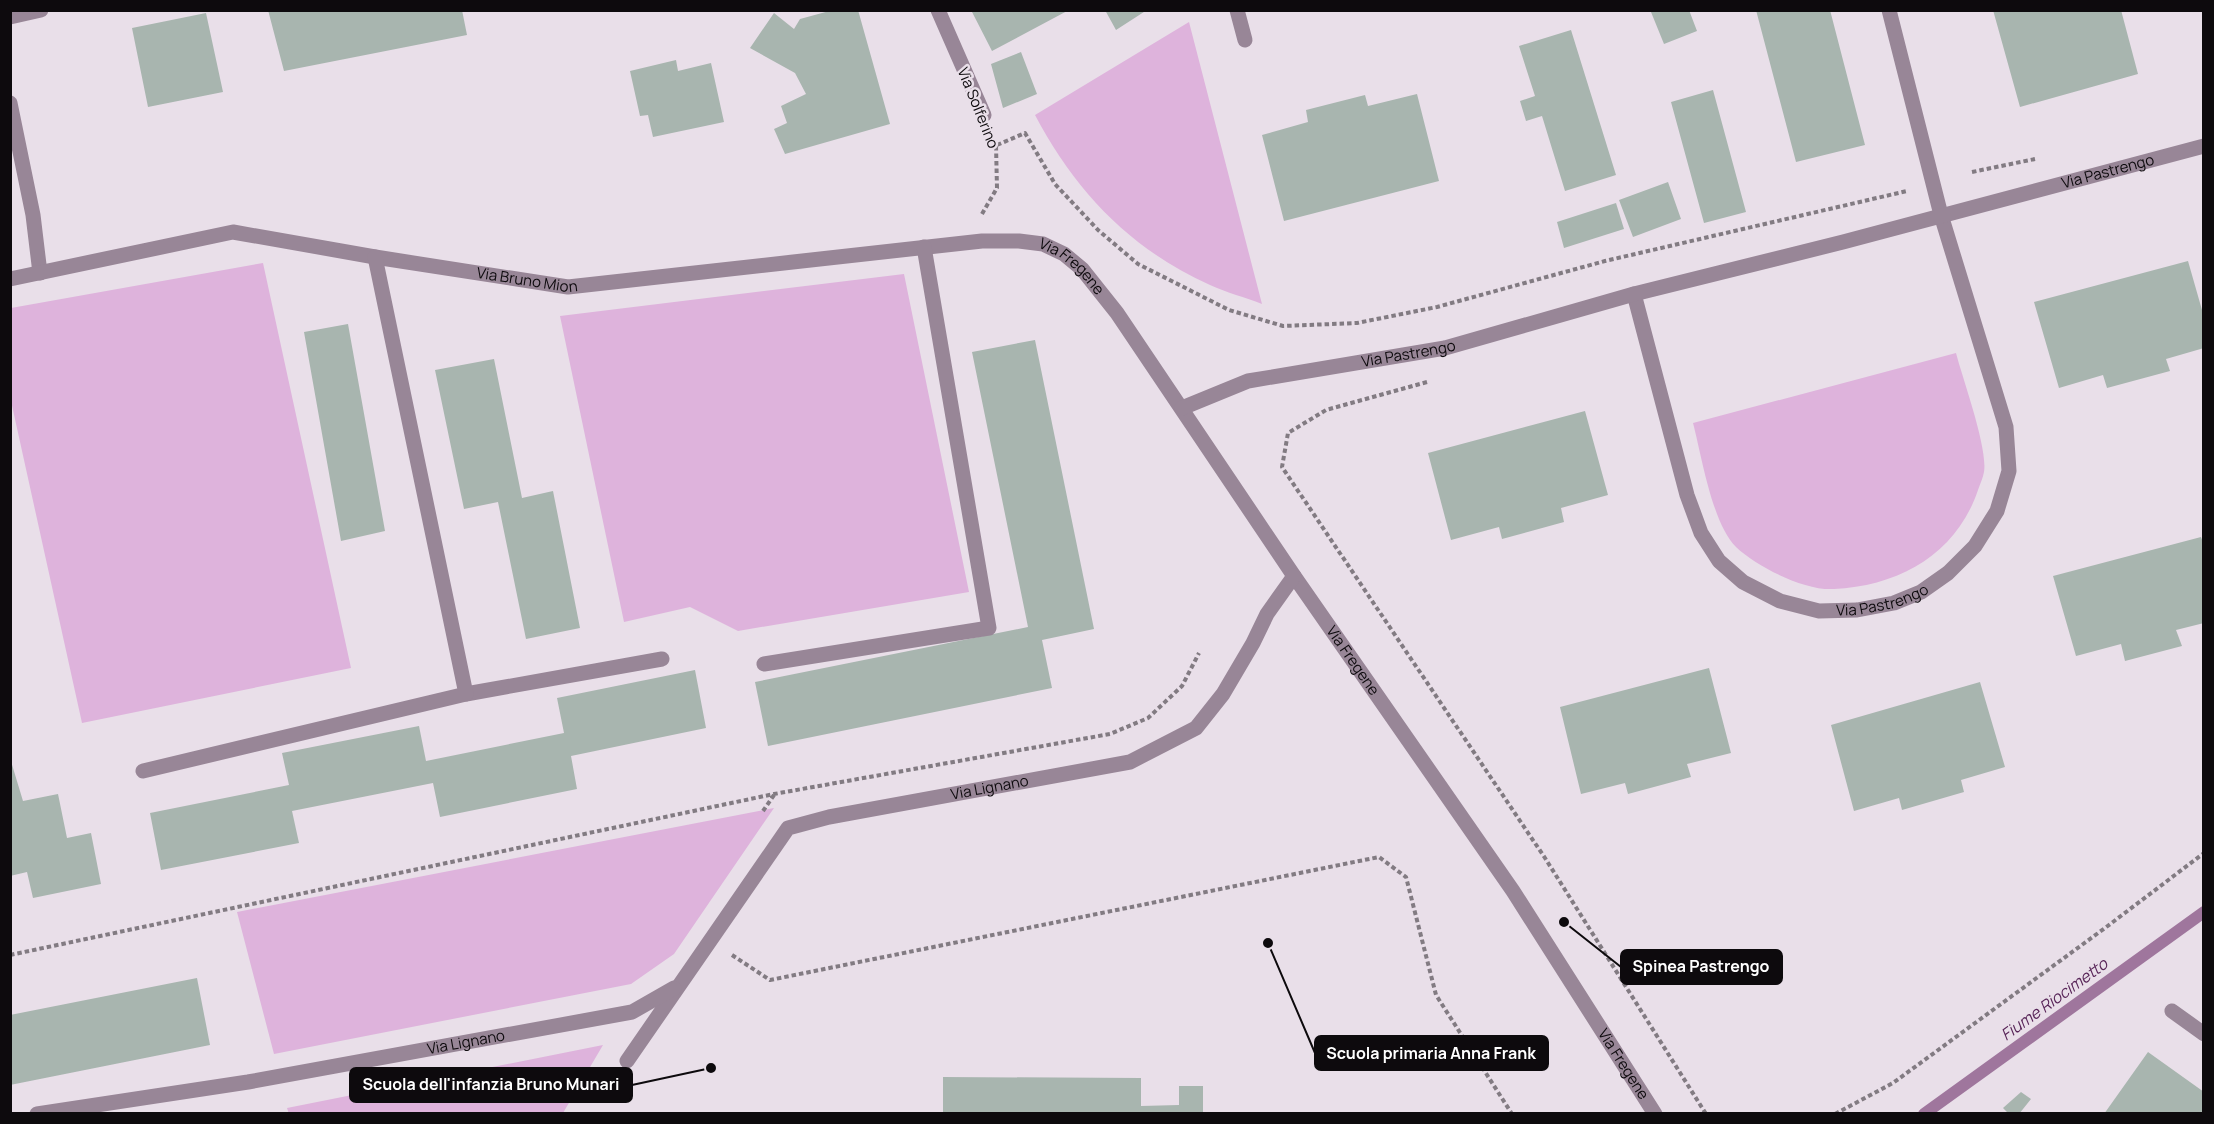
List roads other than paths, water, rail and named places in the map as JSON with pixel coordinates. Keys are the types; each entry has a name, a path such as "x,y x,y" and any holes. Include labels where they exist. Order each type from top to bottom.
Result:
{"street":[{"path":"10,17 41,10"},
{"name":"Via Solferino","path":"938,10 984,115"},
{"path":"1237,10 1245,40"},
{"name":"Via Pastrengo","path":"1634,294 1687,495 1701,533 1719,561 1743,582 1780,602 1819,611 1857,610 1894,603 1921,592 1975,546 1997,511 2009,471 2006,427 1941,216 1889,10"},
{"path":"10,103 33,215 40,273"},
{"name":"Via Pastrengo","path":"1182,408 1248,381 1445,348 1634,294 2204,146"},
{"name":"Via Bruno Mion","path":"10,279 233,232 568,287 982,240 1019,241"},
{"name":"Via Fregene","path":"1019,241 1043,244 1064,254 1082,269 1117,313 1294,576 1513,891 1655,1113"},
{"path":"764,664 989,628 924,247"},
{"path":"375,257 466,694"},
{"name":"Via Lignano","path":"627,1061 788,828 829,817 1130,762 1196,728 1223,694 1267,614 1294,576"},
{"path":"143,771 466,694 662,659"},
{"name":"Via Lignano","path":"37,1113 248,1082 632,1012 679,985"},
{"path":"2172,1011 2204,1034"}],"waterway":[{"name":"Fiume Riocimetto","path":"1924,1114 2204,912"}],"place":[{"name":"Spinea Pastrengo","path":"1564,922"},
{"name":"Scuola primaria Anna Frank","path":"1268,943"},
{"name":"Scuola dell'infanzia Bruno Munari","path":"711,1068"}]}
